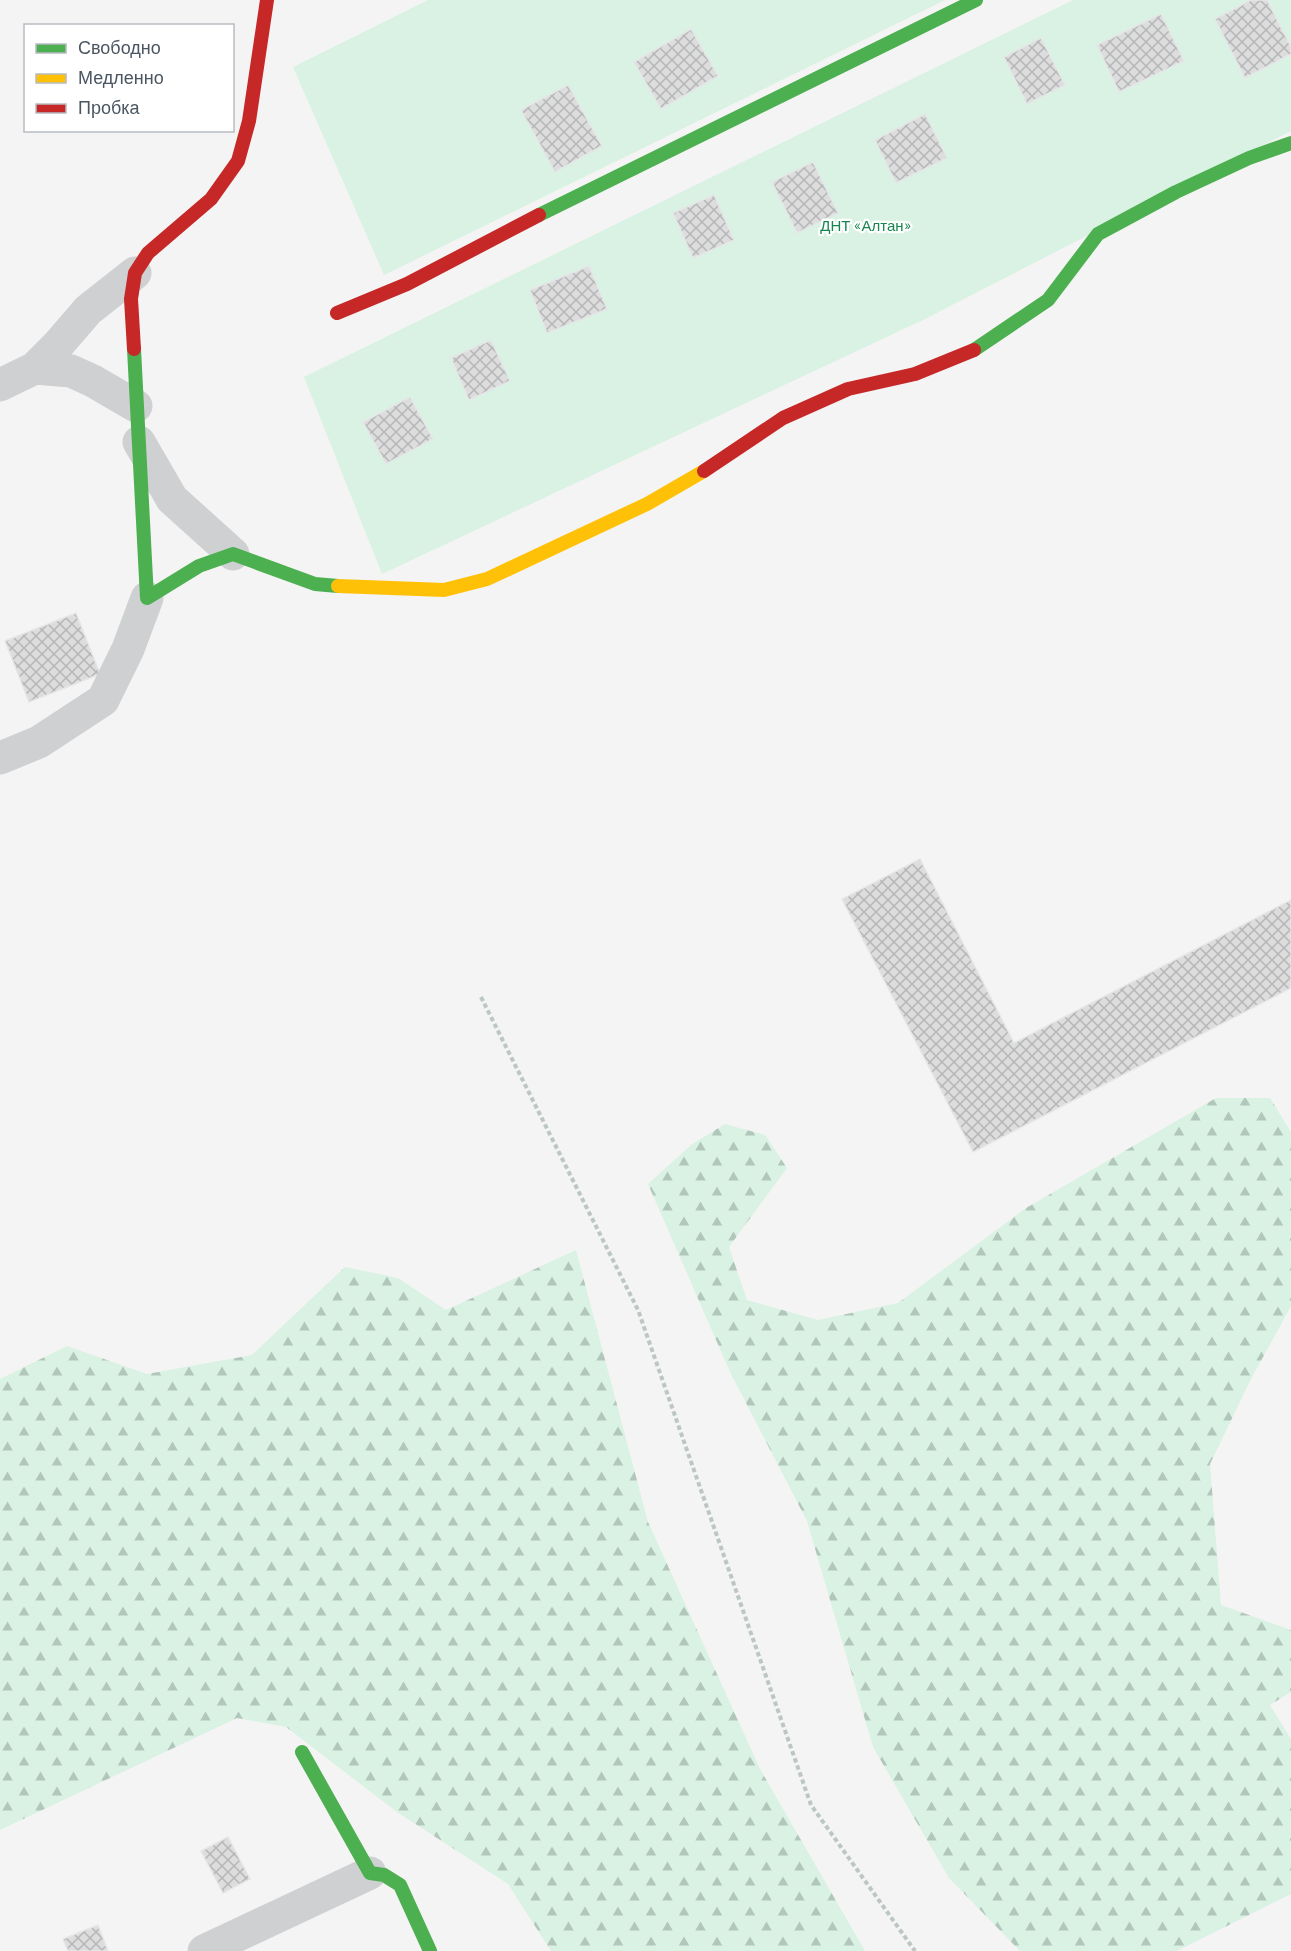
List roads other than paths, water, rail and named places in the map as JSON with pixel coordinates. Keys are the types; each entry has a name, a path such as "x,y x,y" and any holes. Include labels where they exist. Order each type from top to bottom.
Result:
{"street":[{"path":"0,385 35,368 88,310 135,273 148,253 211,199 238,161 249,121 267,0"},
{"path":"337,313 407,284 596,186 976,0"},
{"path":"139,442 172,499 233,554 315,584 444,590 487,579 647,504 724,458 783,418 848,389 915,374 970,352 1048,300 1098,234 1176,192 1239,163 1291,143"},
{"path":"0,758 39,742 103,700 128,649 147,598 131,299 135,273"},
{"path":"35,368 71,371 136,406"},
{"path":"147,598 199,566 233,554"},
{"path":"302,1752 370,1873"},
{"path":"204,1951 370,1873 384,1875 400,1885 430,1951"}],"park label":[{"name":"ДНТ «Алтан»","path":"866,225"}]}
